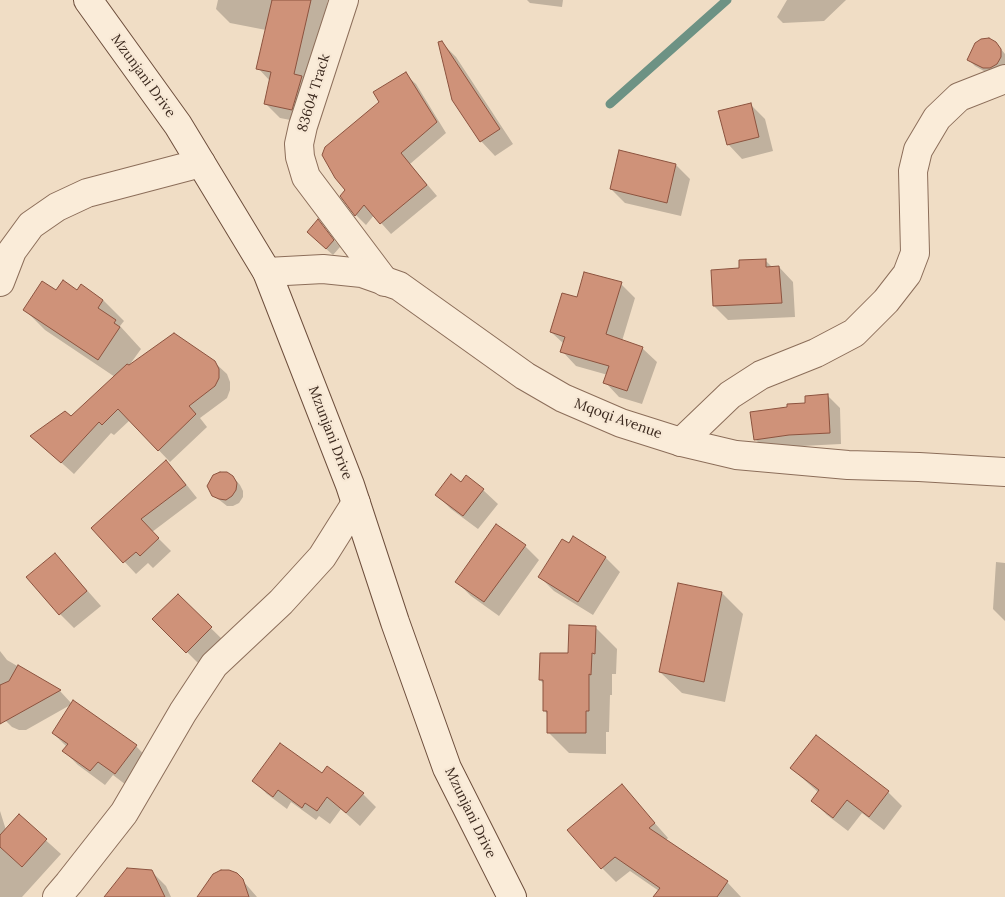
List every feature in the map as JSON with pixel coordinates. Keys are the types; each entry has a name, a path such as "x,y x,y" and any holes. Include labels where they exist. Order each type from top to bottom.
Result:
{"street":[{"name":"Mzunjani Drive","path":"88,0 178,125 267,272 356,503 410,665 447,768 512,897"},
{"name":"83604 Track","path":"344,0 302,126 299,144 300,157 306,177 385,282"},
{"path":"681,442 730,395 761,375 816,353 854,333 886,301 907,274 916,253 913,171 918,150 938,118 959,97 1005,78"},
{"path":"0,282 12,252 31,225 57,207 87,193 201,163"},
{"name":"Mqoqi Avenue","path":"267,272 323,269 362,273 398,286 525,376 563,398 622,423 681,442 736,455 848,464 1005,472"},
{"path":"57,897 124,813 182,712 214,665 281,602 322,557 356,503"}],"building":[{"path":"272,0 311,0 294,74 302,76 292,110 264,104 271,72 256,69"},
{"path":"989,38 996,42 1001,49 1001,57 997,64 990,68 983,68 967,60 975,43 981,39"},
{"path":"442,41 500,129 480,142 452,100 438,42"},
{"path":"406,72 437,122 401,153 427,185 380,224 364,205 355,216 340,196 345,190 335,178 322,155 325,147 379,102 373,92"},
{"path":"751,103 759,137 727,145 718,111"},
{"path":"619,150 676,164 667,203 610,189"},
{"path":"318,219 334,240 326,249 307,232"},
{"path":"766,259 766,267 779,266 782,303 713,306 711,270 739,268 739,260"},
{"path":"584,272 622,282 606,334 643,347 627,391 603,383 609,366 560,352 565,337 550,332 562,293 577,297"},
{"path":"63,280 77,290 81,284 103,300 98,308 116,320 114,323 120,327 98,360 23,310 42,281 56,290"},
{"path":"174,333 215,361 219,369 219,378 215,386 189,406 196,414 158,451 118,409 102,425 99,422 61,463 30,436 65,411 71,416 127,364 129,365"},
{"path":"828,394 830,433 789,435 754,440 750,412 787,407 787,404 805,403 805,396"},
{"path":"166,460 186,485 141,519 159,538 140,556 136,552 123,563 91,528"},
{"path":"227,472 233,476 237,483 236,490 226,500 212,496 207,486 213,475"},
{"path":"451,474 461,482 466,475 484,489 463,516 435,495"},
{"path":"496,524 526,545 484,602 455,582"},
{"path":"573,536 606,557 578,602 538,577 562,539 569,543"},
{"path":"55,553 87,591 59,615 26,577"},
{"path":"678,583 722,592 704,682 659,672"},
{"path":"178,594 212,627 186,653 152,619"},
{"path":"569,625 596,626 595,654 592,653 591,675 589,674 589,711 586,711 586,733 547,733 547,711 543,711 543,680 539,680 540,653 568,653"},
{"path":"18,665 61,690 0,724 0,685 9,681"},
{"path":"73,700 137,745 115,774 98,762 90,771 62,751 68,744 52,733"},
{"path":"816,735 889,791 869,817 847,800 833,818 811,801 819,790 790,768"},
{"path":"280,743 322,773 327,766 364,793 346,813 327,797 317,811 305,803 302,808 278,790 273,797 252,781"},
{"path":"622,784 655,823 649,828 728,881 717,897 653,897 660,888 615,857 601,869 567,830"},
{"path":"19,814 47,839 22,867 0,847 0,835"},
{"path":"127,868 152,870 165,897 104,897"},
{"path":"221,870 237,873 243,879 249,897 197,897 213,874"}],"waterway":[{"path":"610,104 727,0"}]}
